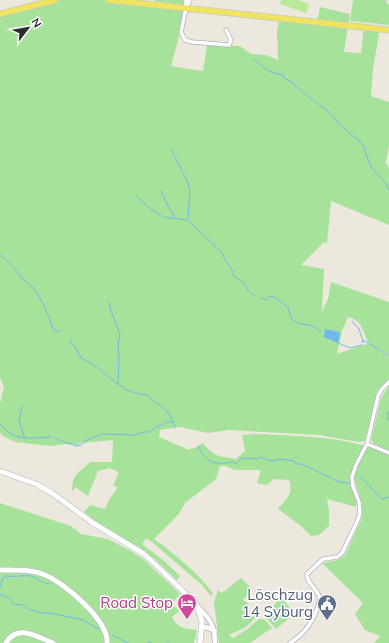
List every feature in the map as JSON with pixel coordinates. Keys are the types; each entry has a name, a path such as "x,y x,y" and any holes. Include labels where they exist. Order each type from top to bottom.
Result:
{"main road":[{"path":"0,14 55,0"},
{"path":"109,0 389,30"},
{"path":"0,471 36,484 52,493 100,528 144,554 167,574 197,606 202,625 200,643"},
{"path":"0,570 25,570 36,572 59,582 79,599 100,622 106,633 107,643"},
{"path":"6,643 12,635 25,632 53,643"}],"street":[{"path":"186,0 186,8 181,32 185,40 226,46 229,45 231,40 226,30"},
{"path":"186,8 190,0"},
{"path":"293,642 305,632 313,620 320,600 320,596 308,579 308,574 323,559 337,557 342,553 357,522 360,513 359,502 353,486 352,477 356,465 367,444 378,396 389,382"},
{"path":"367,444 389,453"},
{"path":"197,606 210,620 214,629 215,643"},
{"path":"202,625 210,624 214,629"}],"green space":[{"path":"55,0 109,0 155,5 155,0 186,0 184,18 171,66 203,71 207,45 240,46 251,54 266,55 278,60 277,30 280,18 317,22 320,7 350,14 344,52 361,53 364,27 380,29 373,68 371,96 389,102 389,145 386,163 389,168 389,225 331,201 327,243 324,242 301,265 324,269 322,311 328,299 331,282 389,302 389,355 370,344 389,357 389,378 377,391 365,441 359,442 319,435 229,430 208,433 180,427 160,430 159,437 189,450 203,443 210,451 217,455 236,459 245,451 242,435 254,434 305,436 340,440 373,448 389,454 389,643 374,643 380,636 365,630 355,614 363,603 322,563 338,560 345,555 362,518 362,504 355,481 349,483 357,502 356,507 327,499 329,526 319,535 311,536 301,526 278,509 290,493 291,489 289,480 274,479 267,485 257,483 261,470 235,470 225,466 220,466 216,479 185,503 179,514 154,539 178,557 202,580 213,594 211,596 202,585 146,538 142,544 163,560 180,576 177,580 156,560 137,546 106,529 84,512 90,505 105,509 118,487 113,486 119,472 109,468 98,471 88,496 75,487 72,492 74,478 90,462 112,462 113,440 82,442 78,445 68,444 50,446 15,442 3,436 0,432 0,403 4,387 0,377 0,14","holes":["348,317 360,324 369,343 337,354 342,331"]},
{"path":"281,0 297,0 309,4 306,13 280,4"},
{"path":"353,0 386,0 387,4 389,4 389,25 350,21"},
{"path":"389,386 389,451 373,443 371,440 381,398"},
{"path":"0,503 71,526 81,534 108,539 142,558 180,594 173,602 173,605 179,611 172,617 179,626 197,630 194,643 0,643"},
{"path":"241,578 252,589 243,600 249,604 245,610 255,618 246,627 229,635 233,638 246,630 259,619 265,620 272,628 250,643 219,643 214,602 218,590 222,593"},
{"path":"280,595 294,614 276,629 267,619"}],"water":[{"path":"325,329 340,332 338,343 324,337"}],"waterway":[{"path":"254,59 267,70 276,74 282,74 284,78 292,82 296,87 329,112 339,124 360,142 364,147 372,168 387,185 389,190"},
{"path":"171,149 188,183 190,191 188,219"},
{"path":"161,191 175,218"},
{"path":"137,197 163,217 187,220"},
{"path":"188,220 223,254 234,277 245,284 251,294 255,296"},
{"path":"0,255 9,262 21,277 34,289 48,314 53,329 56,331 61,331"},
{"path":"261,298 266,300 270,296 276,298 288,307 293,321 314,327 321,332"},
{"path":"109,302 120,334 118,345 118,383"},
{"path":"352,321 359,329 363,341"},
{"path":"69,340 81,358 95,366 124,389 138,394 147,395 154,402 162,406 170,416 175,428"},
{"path":"362,342 365,341 389,356"},
{"path":"338,343 350,348 362,345"},
{"path":"22,406 19,420 25,439"},
{"path":"389,411 387,416 389,421"},
{"path":"55,438 77,446 102,434 136,435 149,432 165,422 172,422"},
{"path":"0,424 11,434 23,438 51,437"},
{"path":"198,446 205,457 212,462 234,462 236,464 242,458 257,459 259,457 272,461 280,459 294,461 296,464 302,464 337,481 350,484 352,469"},
{"path":"361,477 382,499 389,497"},
{"path":"0,587 5,576 31,576 51,584"},
{"path":"0,594 10,598 13,604 23,605 31,610 42,613 51,613 83,620 99,629"},
{"path":"112,635 128,643"}],"place":[{"name":"Road Stop","path":"187,620"},
{"name":"Löschzug 14 Syburg","path":"327,621"}]}
